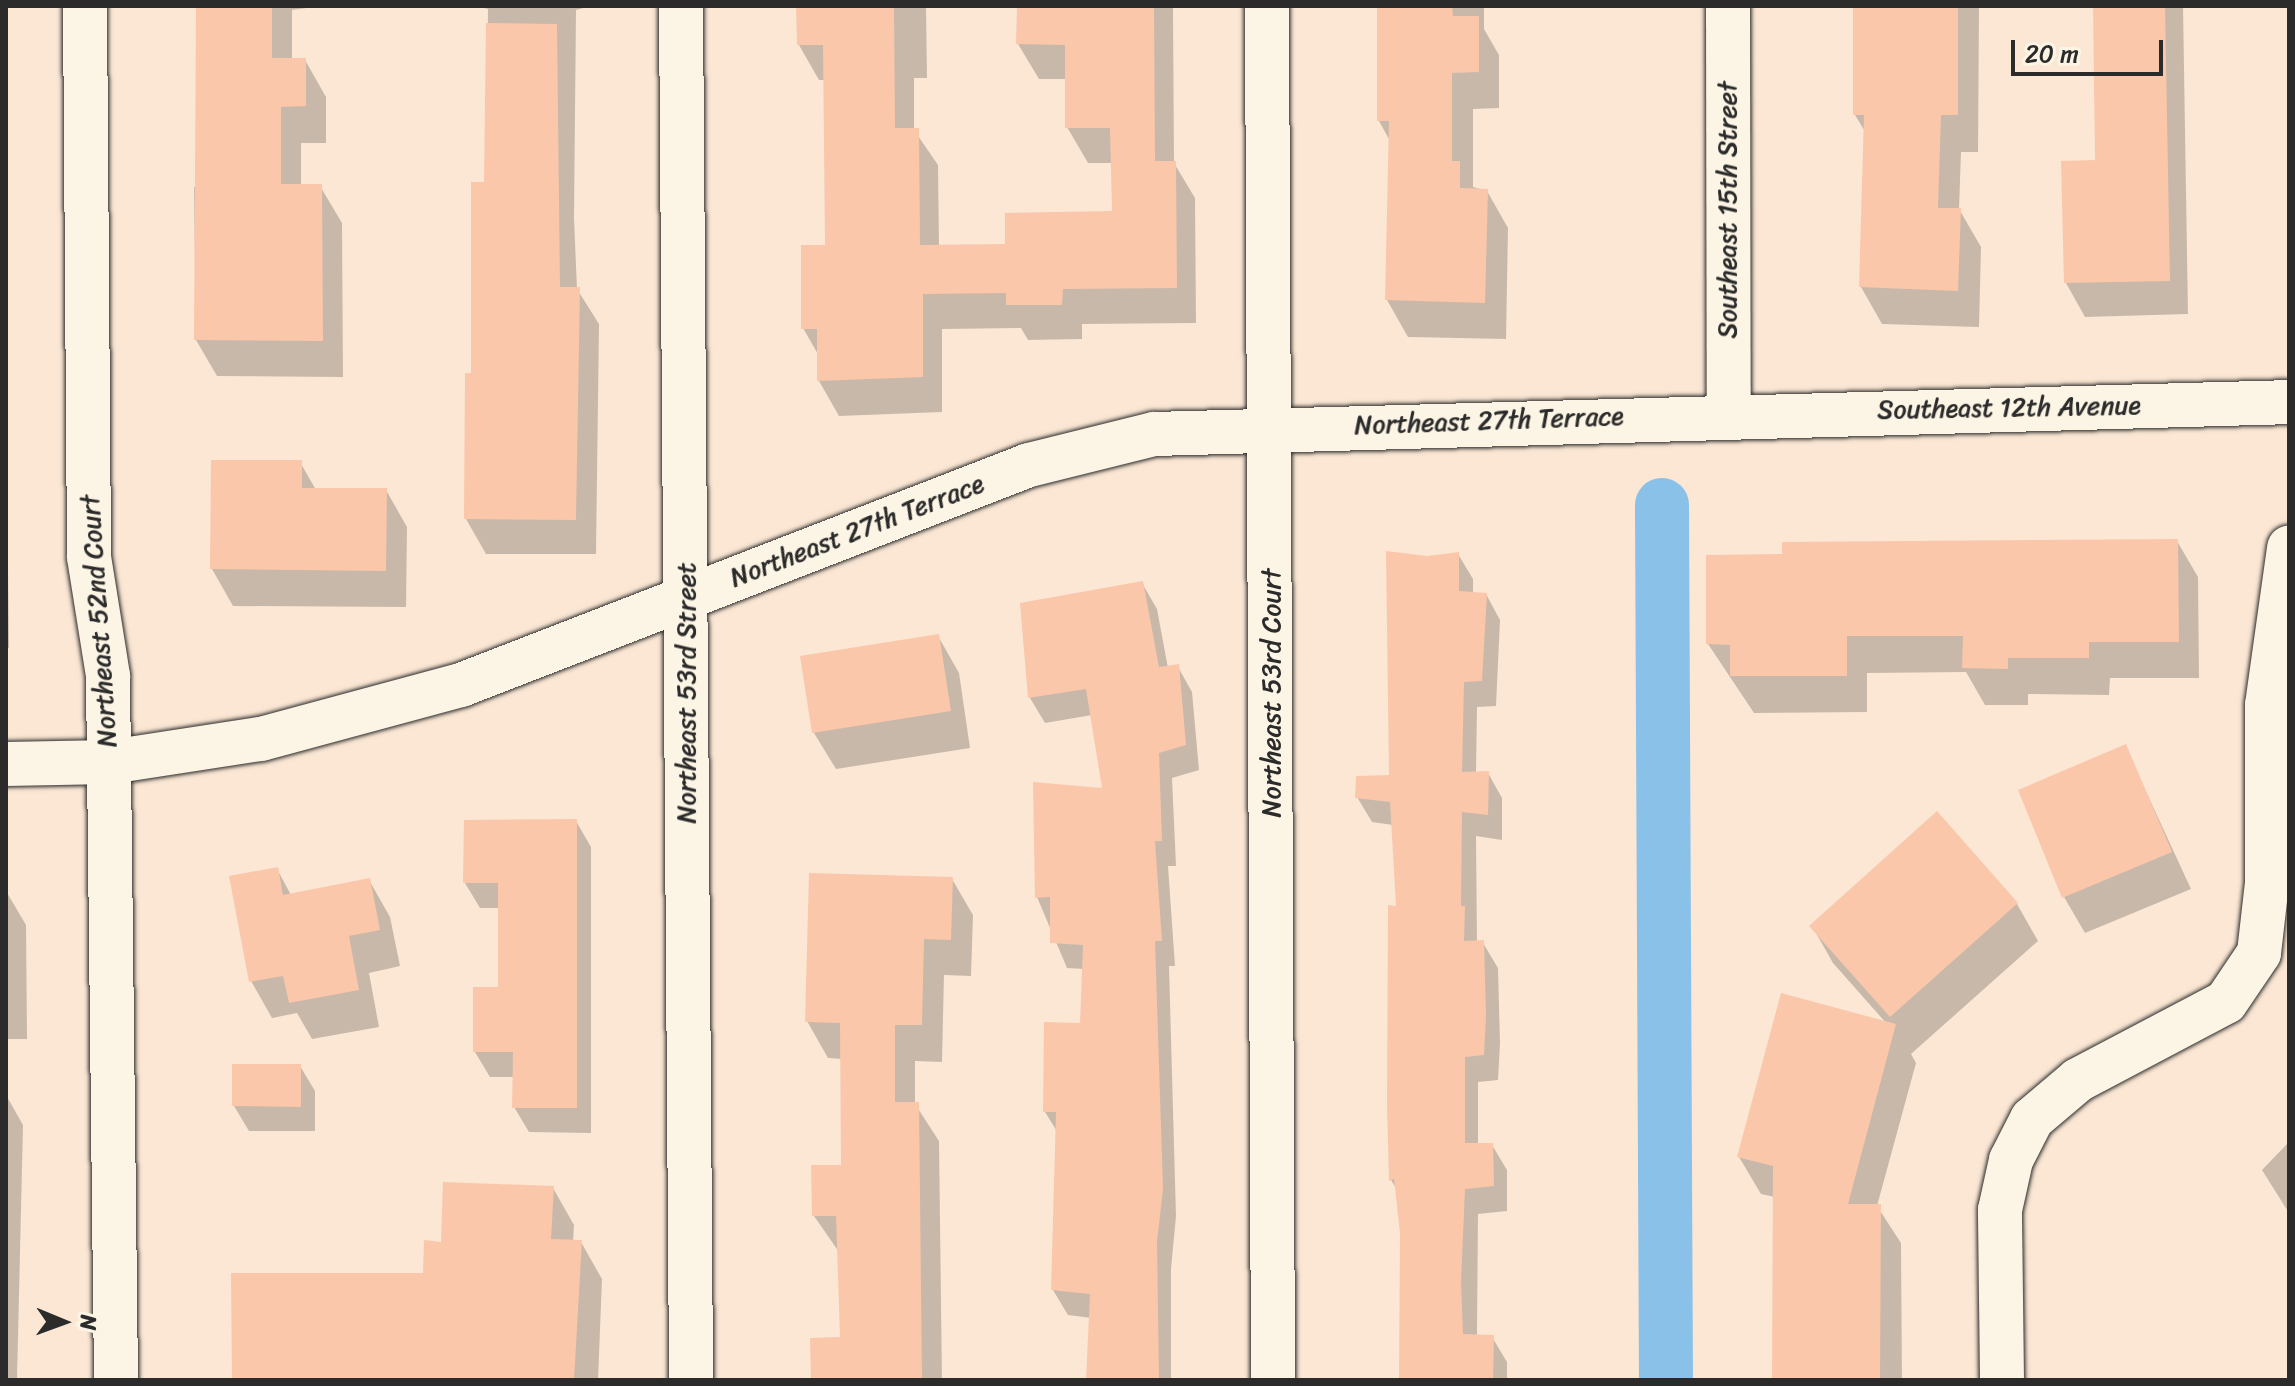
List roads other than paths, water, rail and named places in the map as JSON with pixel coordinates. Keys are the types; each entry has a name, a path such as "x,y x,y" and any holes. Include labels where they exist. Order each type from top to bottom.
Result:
{"street":[{"name":"Northeast 52nd Court","path":"85,6 89,557 108,676 116,1380"},
{"name":"Northeast 53rd Street","path":"681,6 691,1380"},
{"name":"Northeast 53rd Court","path":"1267,6 1273,1380"},
{"name":"Southeast 15th Street","path":"1728,6 1729,414"},
{"name":"Southeast 12th Avenue","path":"1729,414 2289,402"},
{"name":"Northeast 27th Terrace","path":"6,764 110,762 261,739 461,685 1029,465 1154,434 1729,414"},
{"path":"2002,1380 2000,1210 2011,1160 2032,1119 2078,1080 2226,1002 2259,953 2267,883 2267,705 2289,548"}],"waterway":[{"path":"1662,505 1666,1380"}]}
